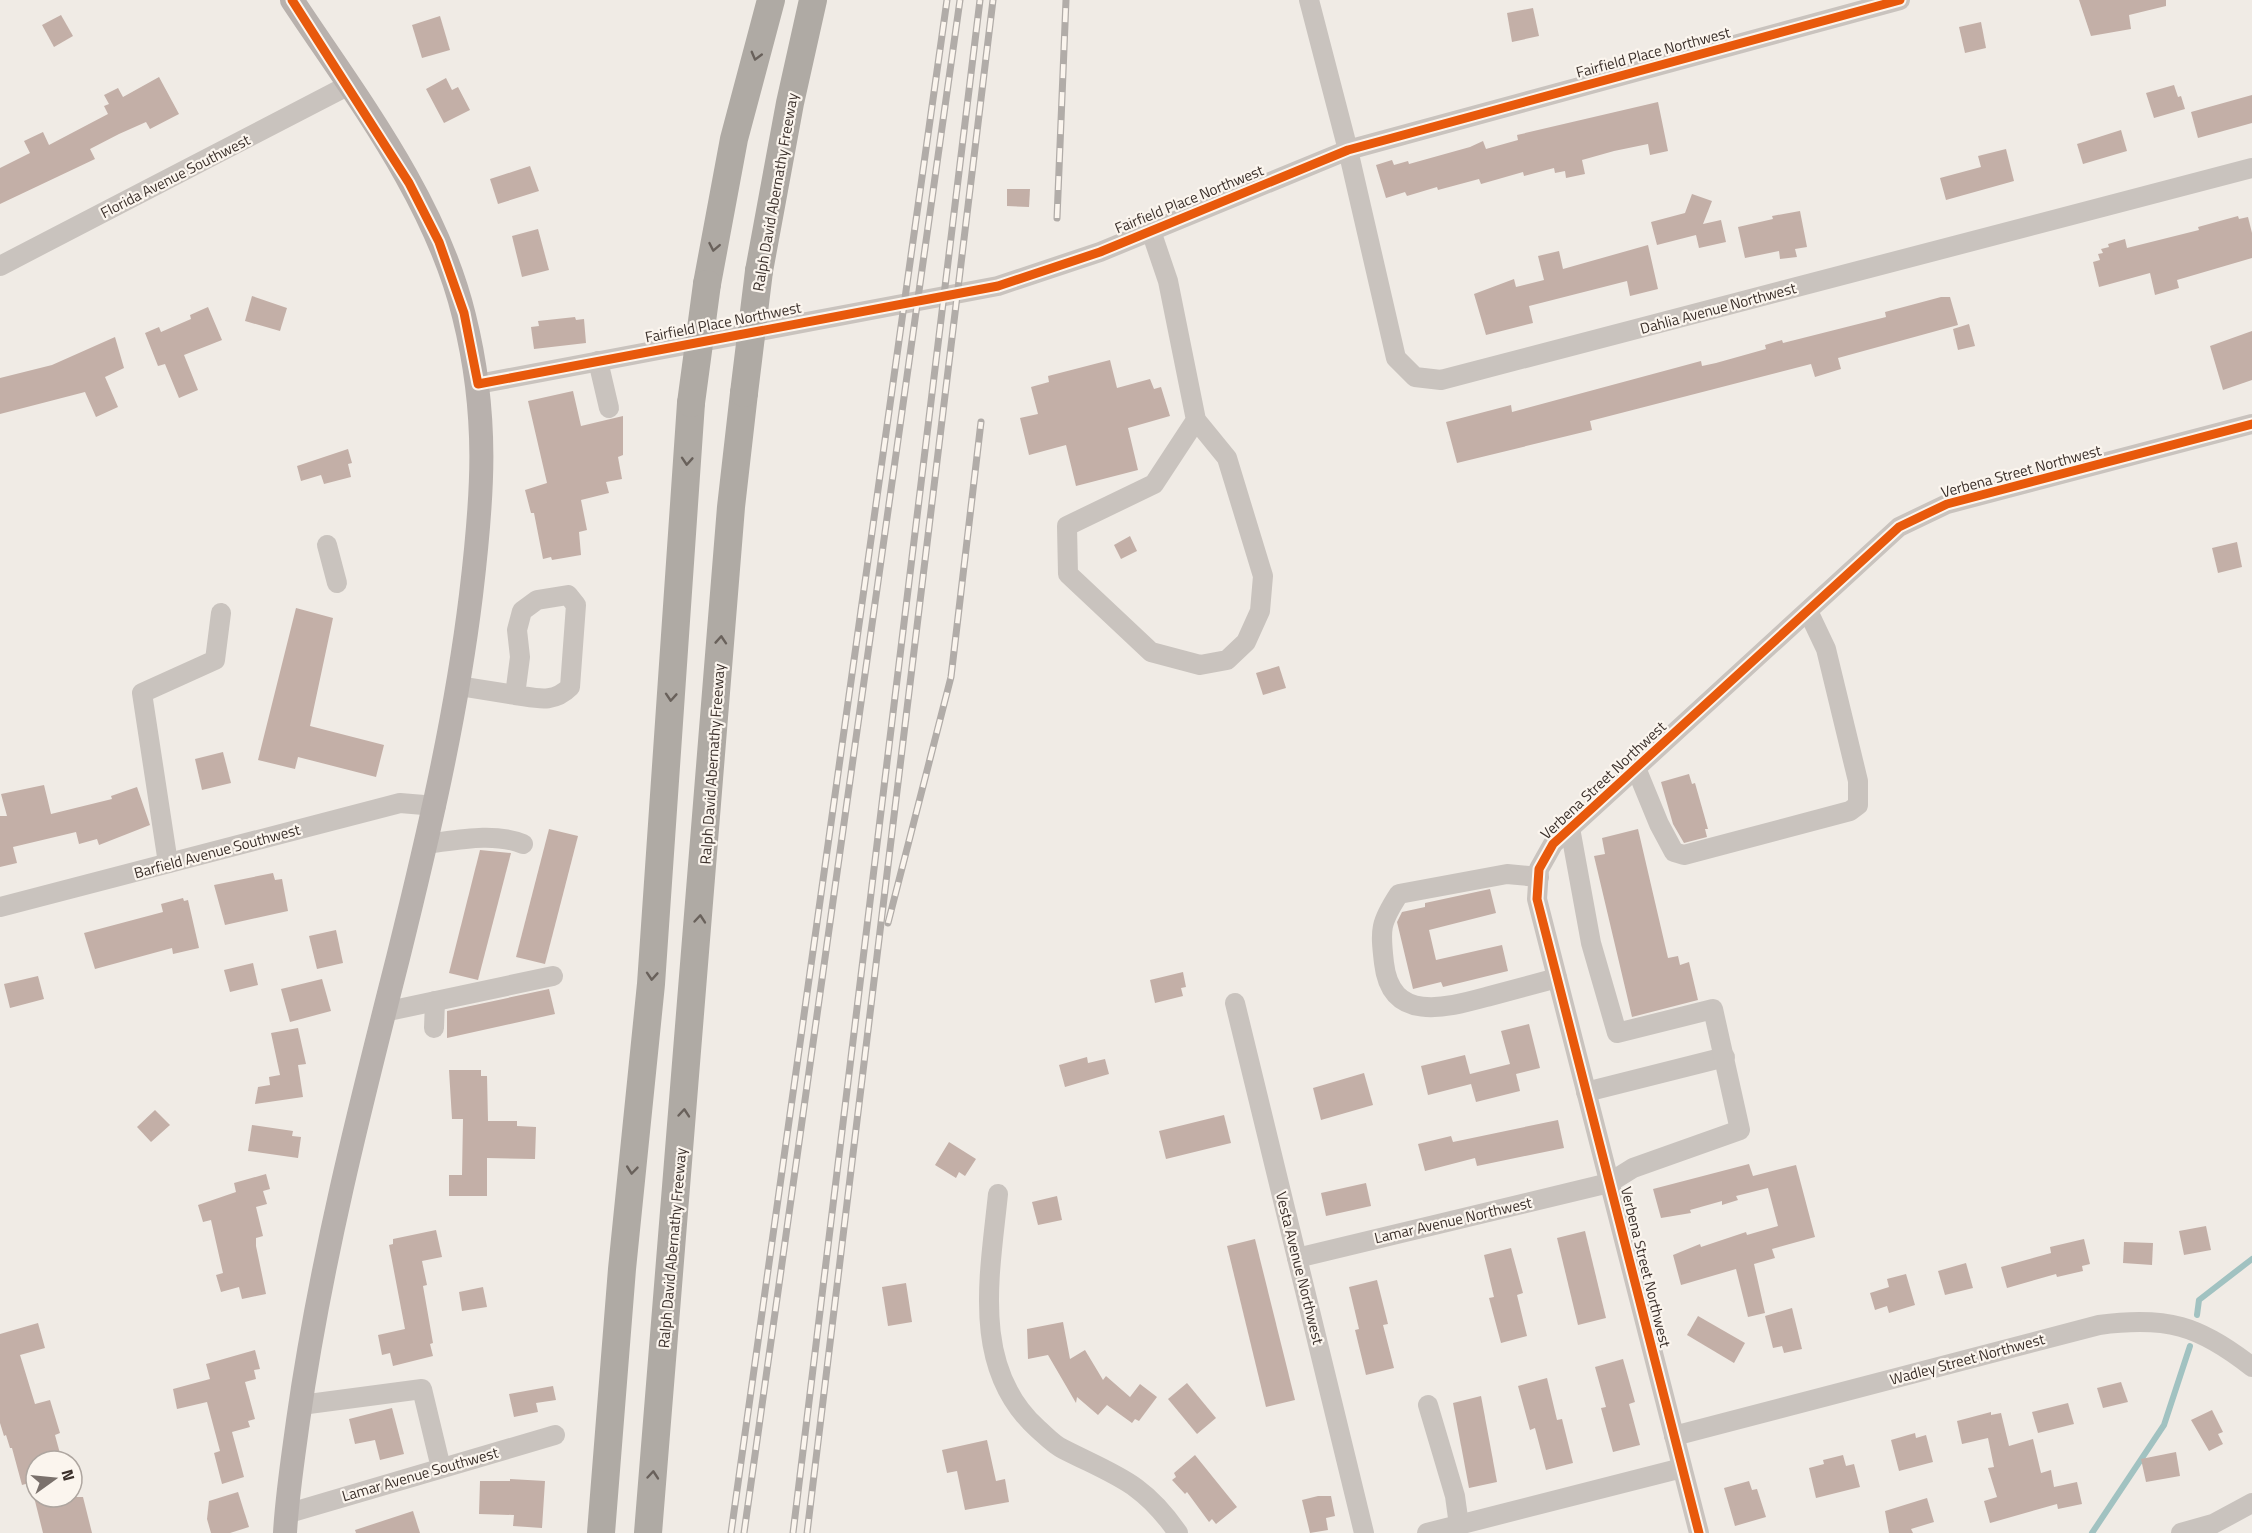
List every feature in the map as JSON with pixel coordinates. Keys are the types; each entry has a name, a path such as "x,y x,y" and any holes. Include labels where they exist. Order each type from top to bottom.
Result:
{"highway":[{"path":"601,1533 622,1269 651,984 691,403 707,284 734,139 771,0"},
{"name":"Ralph David Abernathy Freeway","path":"648,1533 701,905 731,507 759,271 790,103 813,0"}],"main road":[{"path":"285,1524 301,1405 329,1240 436,806 459,686 480,518 483,452 478,384 464,313 439,242 410,183 349,85 292,0"}],"street":[{"path":"1309,0 1348,150"},
{"name":"Fairfield Place Northwest","path":"478,384 998,286 1100,252 1348,150 1900,0"},
{"name":"Florida Avenue Southwest","path":"0,266 349,85"},
{"name":"Dahlia Avenue Northwest","path":"1348,150 1396,358 1415,377 1441,380 2252,168"},
{"path":"1151,231 1168,281 1196,420 1227,458 1263,576 1260,611 1246,642 1227,660 1200,665 1151,652 1068,574 1067,526 1154,484 1196,420"},
{"path":"598,362 609,408"},
{"name":"Verbena Street Northwest","path":"1699,1533 1537,899 1539,869 1553,844 1899,527 1947,504 2252,424"},
{"path":"327,545 337,583"},
{"path":"459,686 515,695 547,700 561,696 570,687 576,605 568,595 537,600 522,611 517,630 520,657 515,695"},
{"path":"1636,768 1659,824 1674,852 1684,855 1850,811 1858,805 1858,781 1826,650 1808,611"},
{"path":"168,863 142,693 215,660 221,613"},
{"name":"Barfield Avenue Southwest","path":"0,907 400,803 436,806"},
{"path":"1570,828 1591,944 1617,1033 1713,1009 1725,1057 1586,1092"},
{"path":"426,844 475,838 509,838 523,844"},
{"path":"1539,877 1507,874 1399,894 1380,929 1384,967 1395,993 1400,998 1405,1002 1434,1009 1557,978"},
{"path":"384,1012 553,976"},
{"path":"434,1028 435,1001"},
{"name":"Vesta Avenue Northwest","path":"1235,1003 1364,1533"},
{"name":"Lamar Avenue Northwest","path":"1297,1258 1609,1183 1633,1167 1740,1130 1725,1057"},
{"path":"998,1194 988,1294 989,1338 1002,1380 1026,1418 1059,1448 1128,1481 1155,1502 1178,1533"},
{"name":"Wadley Street Northwest","path":"1674,1436 2099,1325 2137,1320 2180,1325 2221,1342 2252,1367"},
{"path":"301,1405 422,1389 441,1468"},
{"path":"1428,1405 1455,1496 1459,1525"},
{"name":"Lamar Avenue Southwest","path":"285,1524 441,1468 555,1435"},
{"path":"1427,1533 1682,1468"},
{"path":"2181,1533 2213,1524 2252,1503"}],"building":[{"path":"2079,0 2166,0 2166,6 2129,15 2131,29 2091,36"},
{"path":"1533,8 1539,36 1512,42 1507,13"},
{"path":"61,15 73,36 54,47 42,25"},
{"path":"440,16 450,50 422,58 412,25"},
{"path":"1981,22 1986,48 1965,53 1959,27"},
{"path":"159,77 179,114 150,129 146,122 119,134 90,149 95,159 0,204 0,168 30,153 24,141 43,132 49,145 108,114 104,106 109,104 104,95 118,88 123,97"},
{"path":"446,78 452,90 458,87 470,110 444,123 426,89"},
{"path":"2174,85 2185,109 2154,118 2146,93"},
{"path":"2252,95 2252,123 2198,138 2191,112"},
{"path":"1658,102 1668,151 1650,155 1648,144 1614,151 1582,160 1585,174 1566,178 1565,171 1555,173 1554,168 1524,176 1523,172 1481,184 1479,179 1438,190 1437,187 1407,196 1405,192 1386,198 1376,165 1392,160 1394,165 1408,161 1409,164 1470,147 1483,141 1486,149 1518,140 1517,135"},
{"path":"2121,130 2127,151 2083,164 2077,144"},
{"path":"2006,149 2014,181 1946,200 1940,178 1981,167 1978,156"},
{"path":"530,166 539,191 498,204 490,179"},
{"path":"1007,189 1030,189 1029,207 1007,206"},
{"path":"1692,194 1712,201 1703,224 1721,220 1726,242 1699,248 1696,235 1657,245 1651,222 1685,213"},
{"path":"1800,211 1807,247 1795,249 1797,257 1780,259 1779,251 1745,258 1738,227 1773,219 1772,216"},
{"path":"2238,216 2239,219 2248,217 2252,233 2252,258 2177,280 2179,288 2155,295 2150,273 2099,287 2093,262 2100,260 2098,254 2103,253 2101,249 2109,247 2108,244 2125,239 2127,248 2199,230 2198,227"},
{"path":"538,229 549,270 522,277 512,236"},
{"path":"1648,245 1658,289 1630,296 1627,281 1529,306 1533,323 1486,335 1474,294 1514,279 1516,287 1544,280 1538,256 1559,251 1563,269"},
{"path":"252,296 287,308 280,331 245,321"},
{"path":"1941,297 1950,297 1958,325 1838,358 1841,369 1815,377 1811,364 1590,421 1592,430 1457,463 1446,422 1511,405 1512,412 1701,361 1702,366 1716,363 1766,349 1765,345 1782,340 1783,343 1886,317 1885,312"},
{"path":"208,307 222,340 184,355 198,390 179,398 165,364 158,366 145,333 159,327 161,332 191,319 190,315"},
{"path":"575,317 576,320 584,319 586,343 534,349 531,327 539,326 538,321"},
{"path":"1969,324 1975,346 1958,350 1953,329"},
{"path":"2252,331 2252,380 2223,390 2210,346"},
{"path":"115,337 124,368 105,377 118,407 96,417 85,392 0,414 0,378 52,365"},
{"path":"1110,360 1117,388 1150,379 1154,389 1161,387 1170,416 1128,428 1138,470 1076,486 1066,445 1029,455 1020,418 1038,414 1031,387 1049,382 1048,376"},
{"path":"573,391 581,426 623,416 623,455 618,457 622,479 606,482 609,493 581,500 587,530 579,532 581,555 552,560 551,557 543,559 534,513 531,513 525,490 547,483 528,401"},
{"path":"348,449 352,463 348,464 351,477 324,484 321,475 301,481 297,466"},
{"path":"1130,536 1137,551 1121,559 1114,545"},
{"path":"2237,542 2242,567 2218,573 2212,548"},
{"path":"296,608 333,618 310,726 384,745 376,777 298,757 295,769 258,760"},
{"path":"1279,666 1286,688 1263,695 1256,673"},
{"path":"223,752 231,783 202,790 195,759"},
{"path":"1689,774 1692,784 1695,783 1708,829 1705,829 1707,837 1684,843 1673,824 1661,782"},
{"path":"44,785 51,814 112,799 111,796 137,787 150,825 99,845 97,839 79,844 76,832 13,847 17,863 0,867 0,816 7,816 1,794"},
{"path":"549,829 578,836 545,964 516,957"},
{"path":"1638,829 1668,958 1678,956 1680,965 1689,962 1698,1000 1632,1017 1594,856 1605,854 1602,838"},
{"path":"480,850 511,853 478,980 449,973"},
{"path":"273,873 275,880 282,879 288,911 225,925 214,885"},
{"path":"1490,889 1496,913 1429,930 1436,960 1502,945 1508,971 1443,987 1441,982 1413,989 1397,922 1402,912 1425,907 1425,903"},
{"path":"183,898 184,901 188,900 199,948 173,954 172,948 95,969 84,933 163,912 161,904"},
{"path":"336,930 343,963 317,969 309,936"},
{"path":"253,963 258,985 230,992 224,970"},
{"path":"1183,972 1186,987 1181,988 1183,996 1155,1003 1150,980"},
{"path":"38,976 44,999 10,1008 4,984"},
{"path":"322,979 331,1011 290,1022 281,989"},
{"path":"549,989 555,1014 447,1038 447,1011"},
{"path":"1529,1024 1540,1068 1516,1074 1520,1091 1476,1102 1471,1084 1428,1095 1421,1066 1465,1055 1470,1074 1510,1064 1501,1031"},
{"path":"298,1028 306,1064 298,1065 303,1097 255,1104 258,1087 270,1085 269,1077 280,1075 271,1033"},
{"path":"1087,1057 1088,1063 1105,1059 1109,1074 1065,1087 1059,1065"},
{"path":"449,1070 481,1070 481,1076 487,1076 488,1121 517,1121 517,1126 536,1127 535,1159 487,1158 487,1196 449,1196 449,1175 462,1175 463,1119 452,1119"},
{"path":"1364,1073 1373,1105 1321,1120 1313,1088"},
{"path":"155,1110 170,1125 151,1142 137,1127"},
{"path":"1224,1115 1231,1143 1166,1159 1159,1131"},
{"path":"1558,1120 1564,1148 1477,1166 1475,1158 1425,1171 1418,1144 1451,1136 1453,1142"},
{"path":"252,1125 293,1131 292,1136 301,1137 298,1158 248,1151"},
{"path":"949,1142 976,1159 965,1176 959,1172 956,1178 935,1165"},
{"path":"1749,1164 1753,1176 1796,1165 1815,1237 1772,1249 1775,1258 1754,1264 1765,1313 1748,1317 1736,1269 1681,1285 1673,1255 1700,1244 1701,1247 1746,1232 1747,1235 1778,1226 1768,1188 1736,1196 1738,1200 1722,1205 1722,1201 1690,1210 1691,1213 1661,1218 1653,1189"},
{"path":"266,1174 270,1189 263,1191 267,1204 256,1207 263,1236 256,1238 256,1246 266,1294 242,1299 239,1287 221,1292 216,1275 223,1273 211,1220 203,1222 198,1205 236,1192 234,1183"},
{"path":"1366,1183 1371,1206 1326,1216 1321,1193"},
{"path":"1057,1196 1062,1220 1038,1225 1032,1202"},
{"path":"2206,1226 2211,1250 2184,1255 2179,1231"},
{"path":"436,1230 442,1257 422,1261 427,1285 423,1286 433,1343 430,1344 433,1356 393,1366 390,1353 382,1355 378,1335 405,1329 389,1245 393,1244 393,1239"},
{"path":"1585,1231 1606,1318 1578,1325 1557,1238"},
{"path":"1255,1239 1295,1400 1266,1407 1227,1246"},
{"path":"2084,1239 2090,1264 2082,1266 2083,1271 2057,1277 2056,1274 2007,1288 2001,1267 2051,1253 2050,1247"},
{"path":"2124,1242 2153,1243 2152,1265 2123,1263"},
{"path":"1511,1248 1523,1293 1517,1295 1527,1336 1501,1343 1489,1298 1494,1297 1484,1255"},
{"path":"1966,1263 1973,1288 1945,1295 1938,1271"},
{"path":"1906,1274 1915,1305 1889,1313 1887,1306 1875,1310 1870,1293 1889,1287 1887,1279"},
{"path":"1377,1280 1388,1324 1383,1325 1394,1368 1366,1375 1355,1330 1359,1329 1349,1287"},
{"path":"906,1283 912,1322 888,1326 882,1287"},
{"path":"483,1287 487,1307 462,1311 459,1292"},
{"path":"1792,1308 1802,1349 1784,1353 1782,1346 1773,1348 1765,1316"},
{"path":"1698,1316 1745,1343 1734,1363 1687,1335"},
{"path":"1063,1322 1070,1359 1085,1350 1103,1380 1106,1376 1130,1397 1140,1384 1157,1397 1139,1421 1135,1419 1132,1423 1107,1405 1098,1415 1077,1397 1076,1403 1048,1355 1028,1359 1027,1329"},
{"path":"38,1323 45,1348 20,1355 35,1404 50,1400 60,1433 55,1435 59,1449 24,1449 24,1484 22,1485 12,1448 10,1448 6,1435 4,1436 0,1423 0,1334"},
{"path":"255,1350 260,1369 254,1370 256,1379 245,1382 255,1419 248,1421 250,1427 232,1432 244,1477 222,1484 214,1453 220,1451 207,1402 177,1409 173,1389 210,1379 206,1364"},
{"path":"1623,1359 1635,1402 1629,1404 1640,1445 1613,1452 1601,1408 1606,1407 1595,1367"},
{"path":"1547,1378 1557,1420 1562,1419 1573,1463 1546,1470 1535,1428 1530,1430 1518,1386"},
{"path":"2121,1382 2128,1402 2103,1408 2097,1388"},
{"path":"1187,1383 1216,1418 1197,1434 1168,1399"},
{"path":"553,1386 556,1400 536,1403 538,1412 514,1417 509,1394"},
{"path":"1481,1396 1497,1482 1469,1488 1453,1403"},
{"path":"2068,1403 2074,1424 2038,1433 2032,1412"},
{"path":"392,1408 404,1454 380,1460 375,1440 355,1444 349,1419"},
{"path":"2212,1410 2223,1432 2218,1434 2223,1444 2209,1451 2191,1420"},
{"path":"1991,1412 1991,1415 2001,1413 2009,1446 2033,1439 2041,1473 2051,1470 2054,1487 2077,1482 2082,1504 2058,1509 2057,1504 1990,1523 1984,1501 1997,1497 1988,1468 1994,1467 1988,1438 1962,1444 1957,1421"},
{"path":"1915,1433 1916,1438 1926,1435 1933,1462 1899,1471 1891,1440"},
{"path":"987,1440 996,1481 1005,1479 1009,1502 965,1510 957,1471 947,1473 942,1450"},
{"path":"2176,1452 2180,1476 2146,1482 2141,1459"},
{"path":"1195,1455 1237,1507 1216,1524 1212,1519 1209,1522 1187,1492 1185,1494 1172,1480 1176,1477 1174,1473"},
{"path":"1843,1455 1846,1466 1854,1464 1860,1487 1816,1498 1809,1468 1824,1464 1823,1460"},
{"path":"510,1479 545,1481 542,1528 513,1526 514,1515 479,1514 480,1481 510,1481"},
{"path":"1749,1481 1752,1490 1757,1489 1766,1517 1735,1526 1724,1488"},
{"path":"238,1492 249,1527 230,1533 211,1533 207,1519 209,1501"},
{"path":"1331,1496 1335,1516 1326,1518 1328,1530 1310,1533 1302,1500"},
{"path":"1927,1498 1934,1522 1911,1529 1913,1533 1889,1533 1885,1511"},
{"path":"84,1501 92,1533 43,1533 37,1509 84,1509"},
{"path":"413,1511 420,1533 356,1533 355,1530"}],"waterway":[{"path":"2197,1315 2199,1300 2252,1259"},
{"path":"2092,1533 2164,1425 2190,1346"}],"railway":[{"path":"731,1533 947,0"},
{"path":"744,1533 960,0"},
{"path":"793,1533 980,0"},
{"path":"807,1533 993,0"},
{"path":"1057,218 1066,0"},
{"path":"888,923 951,677 981,422"}],"cycle path":[{"path":"292,0 409,183 439,242 464,313 478,384 998,286 1100,252 1348,150 1900,0"},
{"path":"1699,1533 1537,899 1539,869 1553,844 1899,527 1947,504 2252,424"}]}
